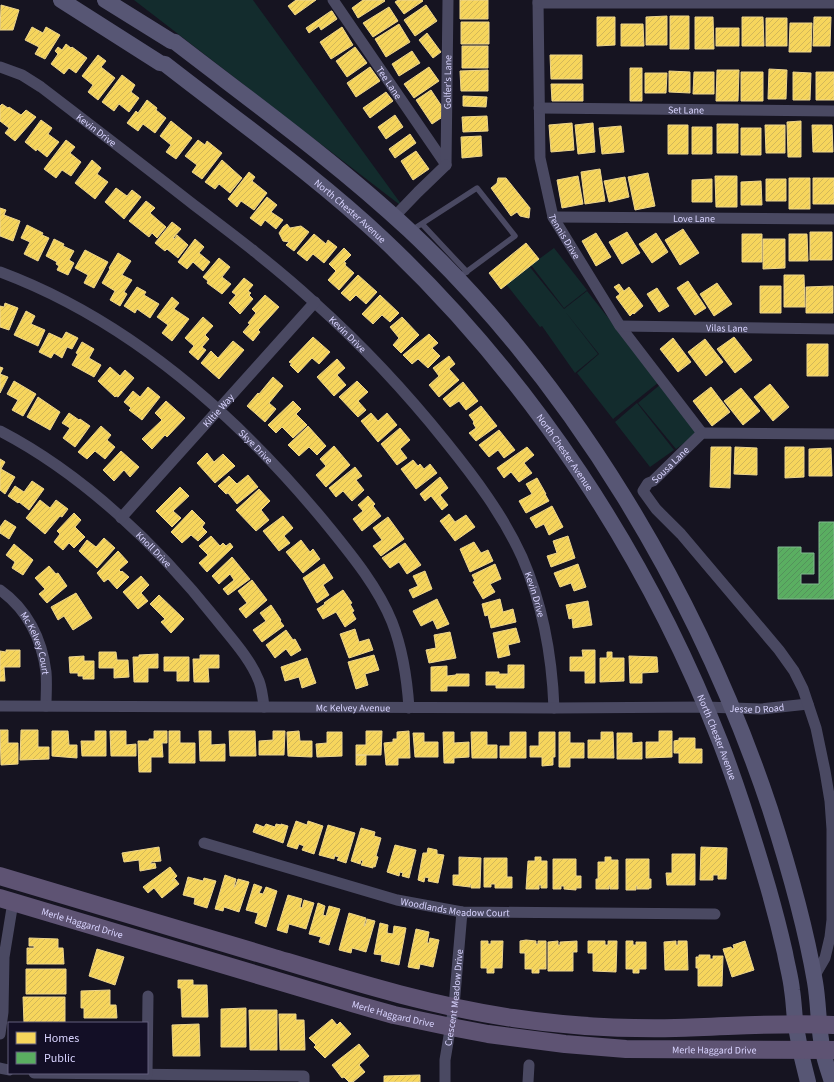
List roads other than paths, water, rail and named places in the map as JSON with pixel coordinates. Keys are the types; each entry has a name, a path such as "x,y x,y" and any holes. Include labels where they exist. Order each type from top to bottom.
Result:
{"main road":[{"path":"105,0 171,41 175,42 332,164 394,217 416,227 462,276 479,302 550,389 615,482 642,526 702,640 732,708 770,809 792,883 814,977 827,1024 828,1050 832,1082"},
{"name":"North Chester Avenue","path":"65,1 160,63 165,64 317,183 369,227 461,318 504,368 556,438 621,538 658,605 706,707 740,798 769,889 792,988 795,1024 808,1082"},
{"path":"414,270 444,282 462,276"},
{"name":"Merle Haggard Drive","path":"0,876 369,985 454,1006 494,1014 532,1020 619,1027 676,1028 827,1024"},
{"name":"Merle Haggard Drive","path":"6,900 394,1015 451,1027 532,1040 626,1049 828,1050"}],"street":[{"name":"Tee Lane","path":"333,0 446,165"},
{"path":"440,0 449,13"},
{"name":"Golfer's Lane","path":"446,165 448,0"},
{"path":"538,1 834,3"},
{"name":"Tennis Drive","path":"538,1 540,158 553,217 620,326 702,434"},
{"name":"Kevin Drive","path":"0,67 22,76 41,87 248,246 315,302 387,373 427,418 465,466 495,508 511,535 522,558 541,610 549,649 553,681 554,708"},
{"name":"Set Lane","path":"539,108 834,111"},
{"path":"394,217 446,165"},
{"name":"Love Lane","path":"553,217 834,219"},
{"name":"Skye Drive","path":"0,272 45,291 103,323 140,347 173,372 218,410 264,454 304,498 338,539 379,597 391,621 404,661 408,684 409,708"},
{"name":"Kiltie Way","path":"121,518 315,302"},
{"name":"Vilas Lane","path":"620,326 834,329"},
{"name":"Knoll Drive","path":"0,431 61,469 121,518 175,571 233,640 254,670 263,694 264,707"},
{"path":"702,434 834,434"},
{"name":"Sousa Lane","path":"702,434 652,481 648,483 643,491 656,509 681,534 779,650 794,671 803,689 808,704"},
{"name":"Mc Kelvey Court","path":"0,590 19,607 30,622 38,638 46,673 46,706"},
{"path":"808,704 830,770 832,829 833,877 830,937 825,958 814,977"},
{"name":"Jesse D Road","path":"706,707 761,709 808,704"},
{"name":"Mc Kelvey Avenue","path":"0,706 409,708 706,707"},
{"name":"Woodlands Meadow Court","path":"204,843 398,900 462,912 715,914"},
{"path":"0,1034 3,1012 6,900"},
{"name":"Crescent Meadow Drive","path":"445,1082 445,1060 454,1006 462,912"},
{"path":"148,996 148,1022"},
{"path":"528,1082 529,1065"},
{"path":"147,1074 304,1076 304,1082"}],"lane":[{"path":"416,227 477,188 515,236 462,276"}]}
